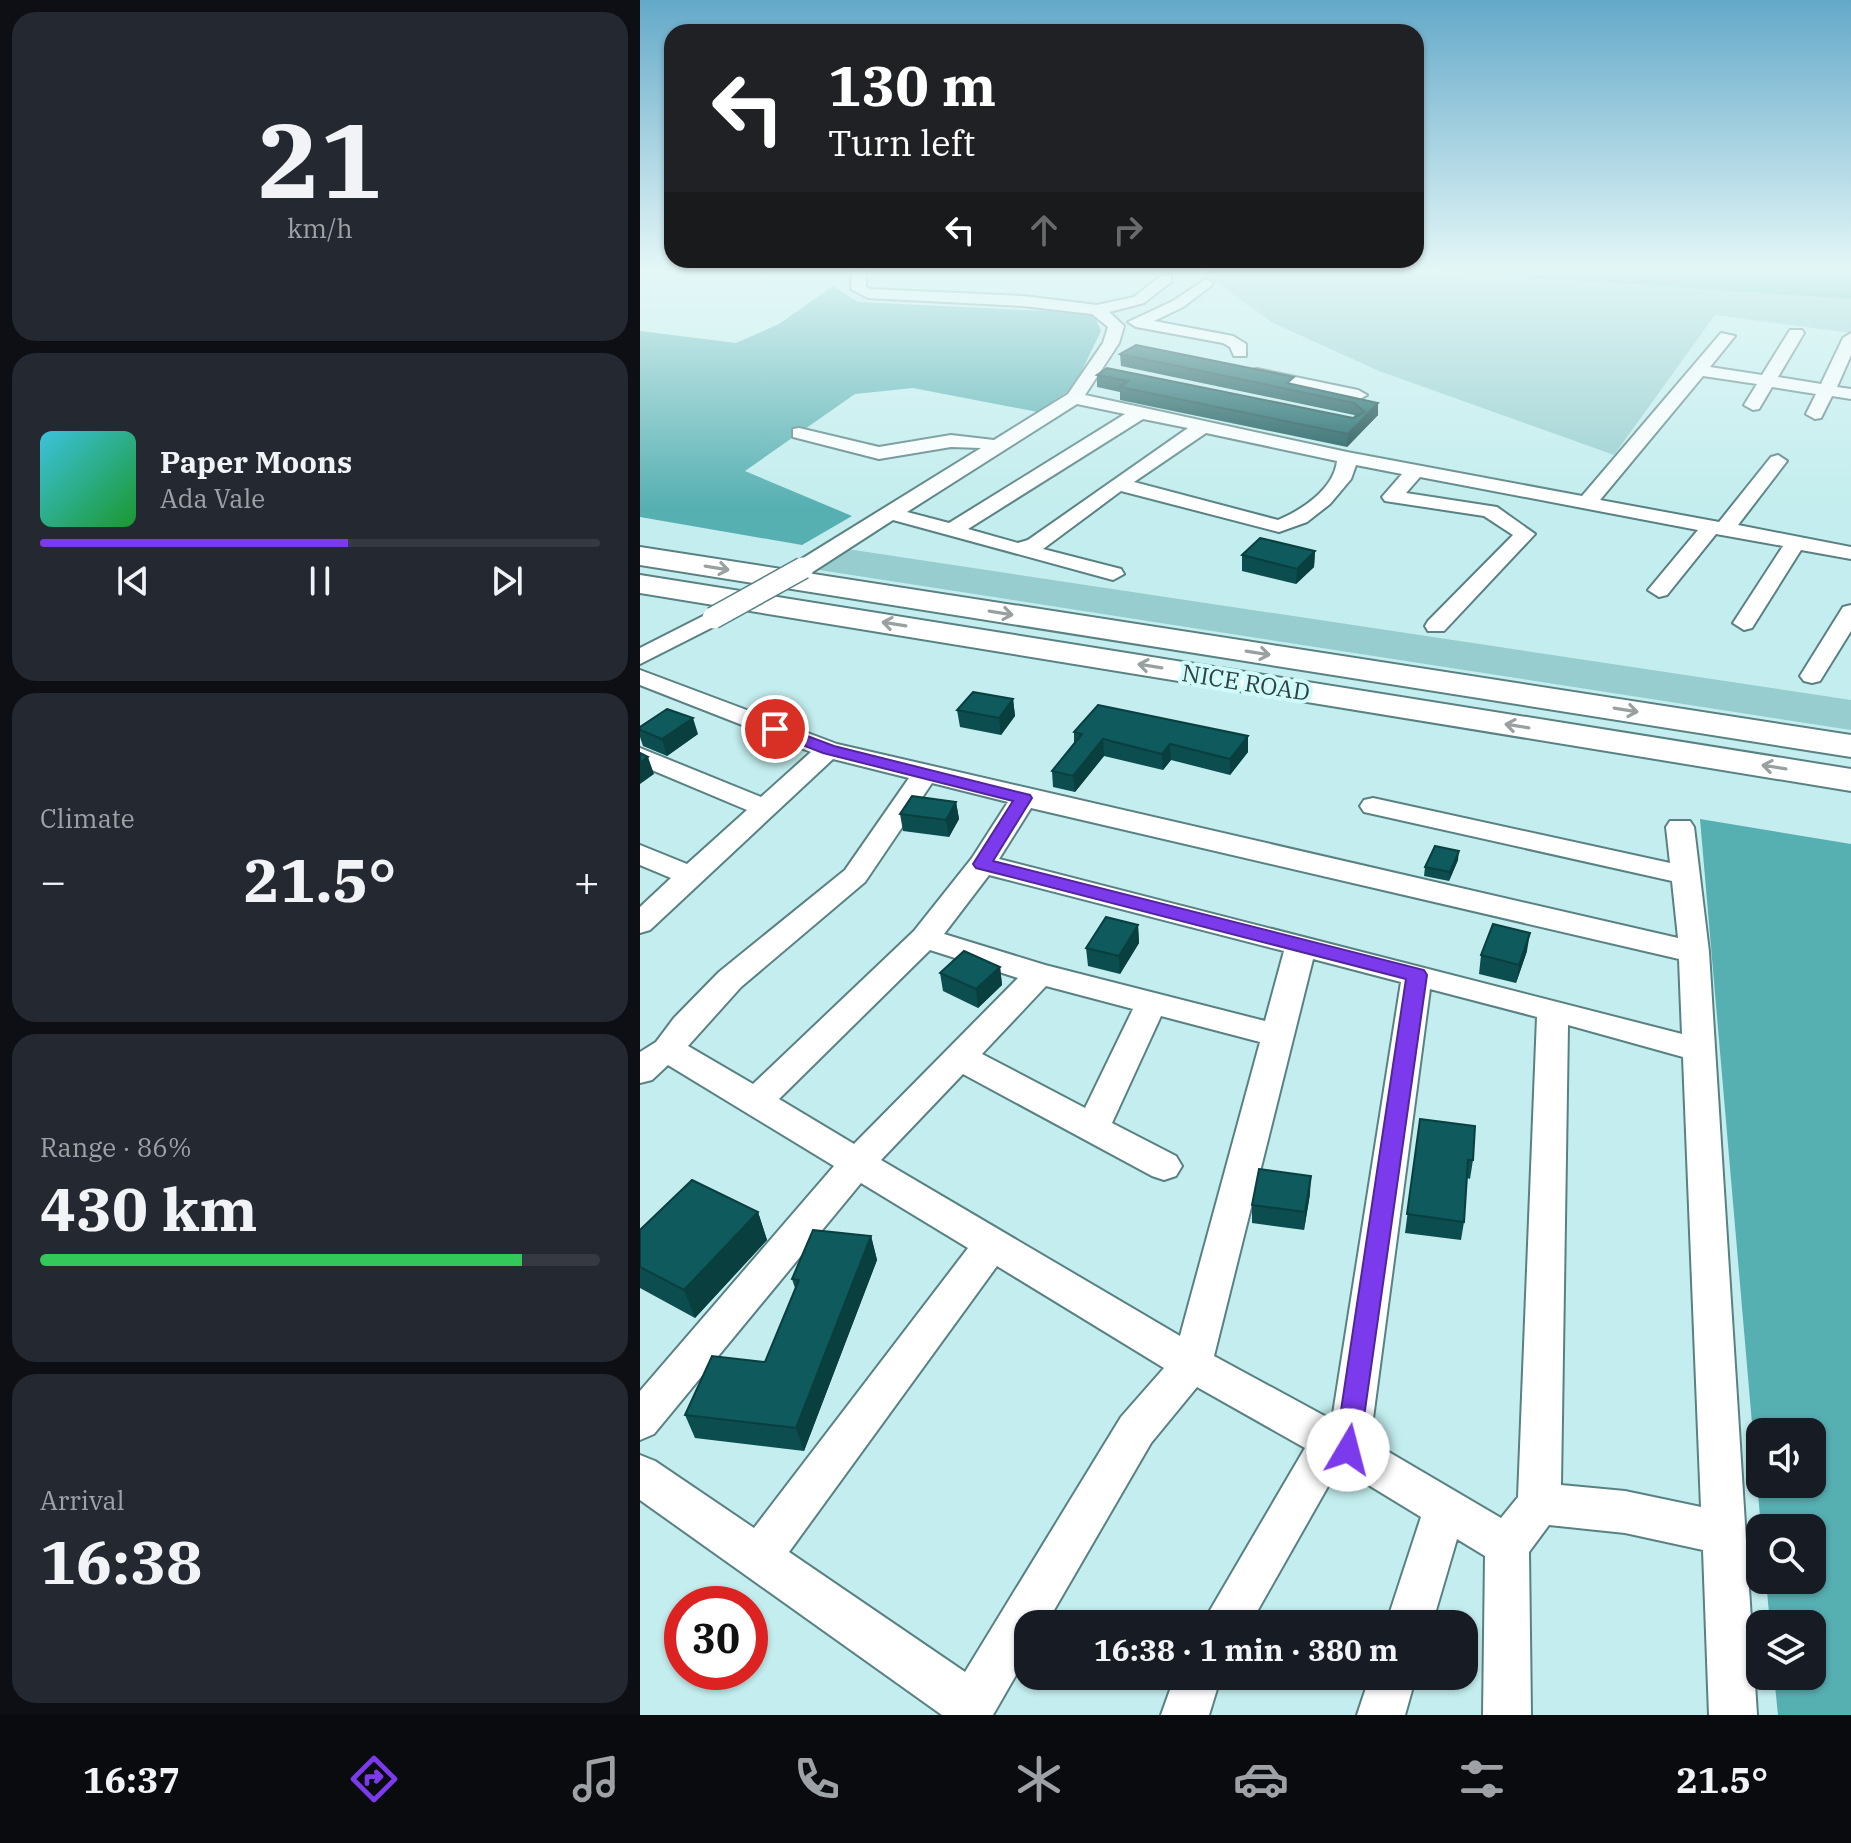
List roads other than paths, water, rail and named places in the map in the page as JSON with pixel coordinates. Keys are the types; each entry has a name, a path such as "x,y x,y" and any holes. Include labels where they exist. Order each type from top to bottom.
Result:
{"highway":[{"name":"NICE ROAD","path":"640,556 1851,746"},
{"name":"NICE ROAD","path":"640,584 1851,780"}],"street":[{"path":"640,657 803,568 1074,398 1102,371 1114,348"},
{"path":"1238,348 1237,361 1358,395"},
{"path":"1587,503 1717,348"},
{"path":"1753,405 1787,348"},
{"path":"1815,414 1846,348"},
{"path":"1698,370 1851,394"},
{"path":"1074,398 1347,458 1851,553"},
{"path":"952,530 1141,412"},
{"path":"1018,549 1035,545 1204,426"},
{"path":"799,433 875,453 910,450 952,438 996,446"},
{"path":"1118,484 1279,526 1295,524 1343,481 1348,469 1347,458"},
{"path":"1659,590 1778,461"},
{"path":"1415,471 1392,497 1490,511 1525,534 1436,626"},
{"path":"893,514 1113,574"},
{"path":"1744,623 1796,542"},
{"path":"1812,676 1851,612"},
{"path":"640,677 828,750 1694,952"},
{"path":"640,923 828,750"},
{"path":"640,756 765,808"},
{"path":"653,1062 684,1024 730,980 858,873 925,774"},
{"path":"755,1102 925,938 982,864 1024,798"},
{"path":"1373,806 1685,875"},
{"path":"1680,827 1694,952 1733,1715"},
{"path":"640,854 690,876"},
{"path":"982,864 1699,1050"},
{"path":"925,938 1040,974 1276,1035"},
{"path":"640,1475 968,1709 1136,1430 1192,1364 1301,945"},
{"path":"640,1421 857,1163 1040,974"},
{"path":"1234,1610 1340,1446 1417,975"},
{"path":"1093,1128 1151,1003"},
{"path":"1507,1715 1507,1545 1539,1504 1553,1010"},
{"path":"653,1062 674,1053 1192,1364 1340,1446 1507,1545"},
{"path":"960,1057 1164,1166"},
{"path":"758,1558 993,1243"},
{"path":"1539,1504 1625,1512 1722,1533"},
{"path":"1413,1610 1445,1508"},
{"path":"1185,1715 1193,1690"},
{"path":"1381,1715 1389,1690"}]}
